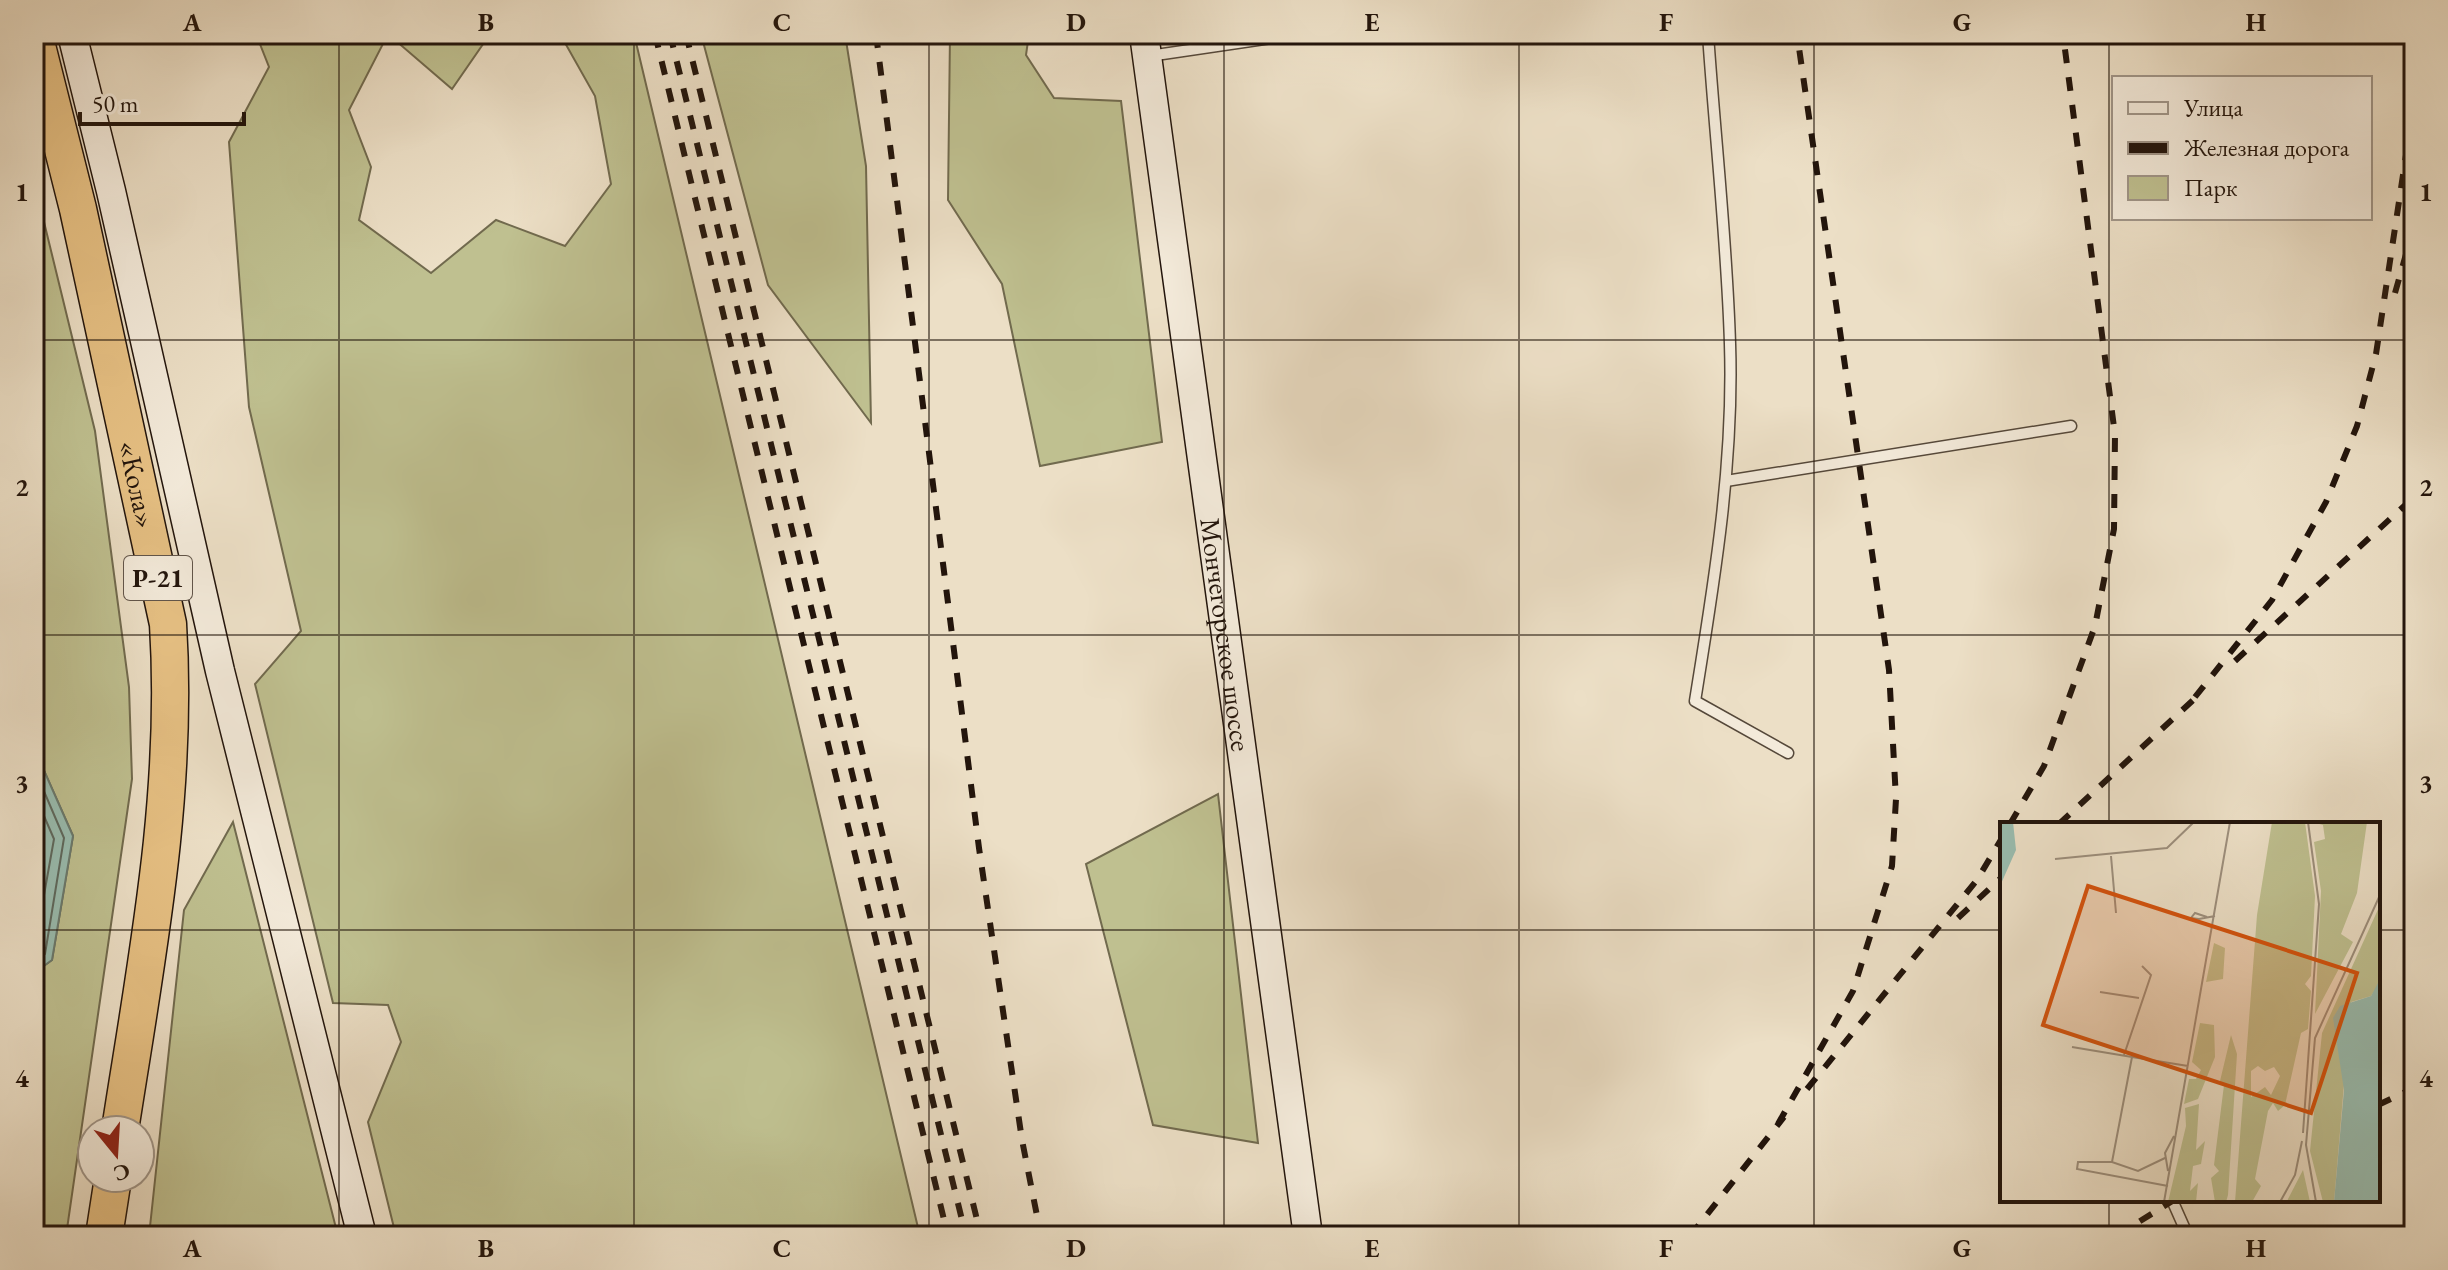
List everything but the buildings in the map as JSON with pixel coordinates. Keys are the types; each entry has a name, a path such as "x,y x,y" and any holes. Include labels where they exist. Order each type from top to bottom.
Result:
{"highway":[{"name":"«Кола»","path":"34,34 78,209 168,624 172,687 164,842 122,1114"},
{"path":"104,1236 111,1194"}],"street":[{"path":"72,34 220,671 334,1111 362,1236"},
{"name":"Мончегорское шоссе","path":"1145,45 1308,1236"}],"lane":[{"path":"1145,45 1299,34"},
{"path":"1708,34 1730,345 1726,481 1718,556 1695,701 1788,753"},
{"path":"1726,481 2071,426"},
{"path":"2173,1202 2188,1236"}],"green space":[{"path":"256,34 388,34 349,110 371,167 359,220 431,273 496,220 565,246 611,184 595,96 560,34 634,34 920,1236 396,1236 368,1122 401,1042 388,1005 333,1003 255,684 301,631 249,407 229,142 269,67"},
{"path":"388,34 490,34 452,89"},
{"path":"701,34 845,34 866,166 871,423 768,285"},
{"path":"950,34 1029,34 1026,55 1054,98 1121,101 1162,442 1040,466 1002,284 948,200"},
{"path":"34,181 95,431 129,687 132,779 84,1114 76,1114 76,1167 66,1236 34,1236 34,973 52,960 73,836 34,748"},
{"path":"1218,794 1258,1143 1153,1125 1086,864"},
{"path":"233,822 338,1236 149,1236 154,1194 156,1194 184,910"}],"water":[{"path":"34,748 73,836 52,960 34,973"}],"railway":[{"path":"655,34 948,1236"},
{"path":"670,34 966,1236"},
{"path":"686,34 981,1236"},
{"path":"876,34 979,848 1022,1140 1041,1236"},
{"path":"1778,1124 1853,991 1892,866 1896,799 1889,670 1797,34"},
{"path":"2011,822 2044,766 2095,626 2114,529 2115,435 2063,34"},
{"path":"2195,697 2272,600 2326,502 2357,426 2376,354 2414,102"},
{"path":"2395,293 2414,226"},
{"path":"2235,661 2414,497"},
{"path":"2061,822 2203,691"},
{"path":"1807,1089 1977,880 2000,841"},
{"path":"1958,918 2000,879"},
{"path":"2380,1104 2414,1088"},
{"path":"1690,1236 1784,1117"},
{"path":"2116,1236 2171,1202"}]}
